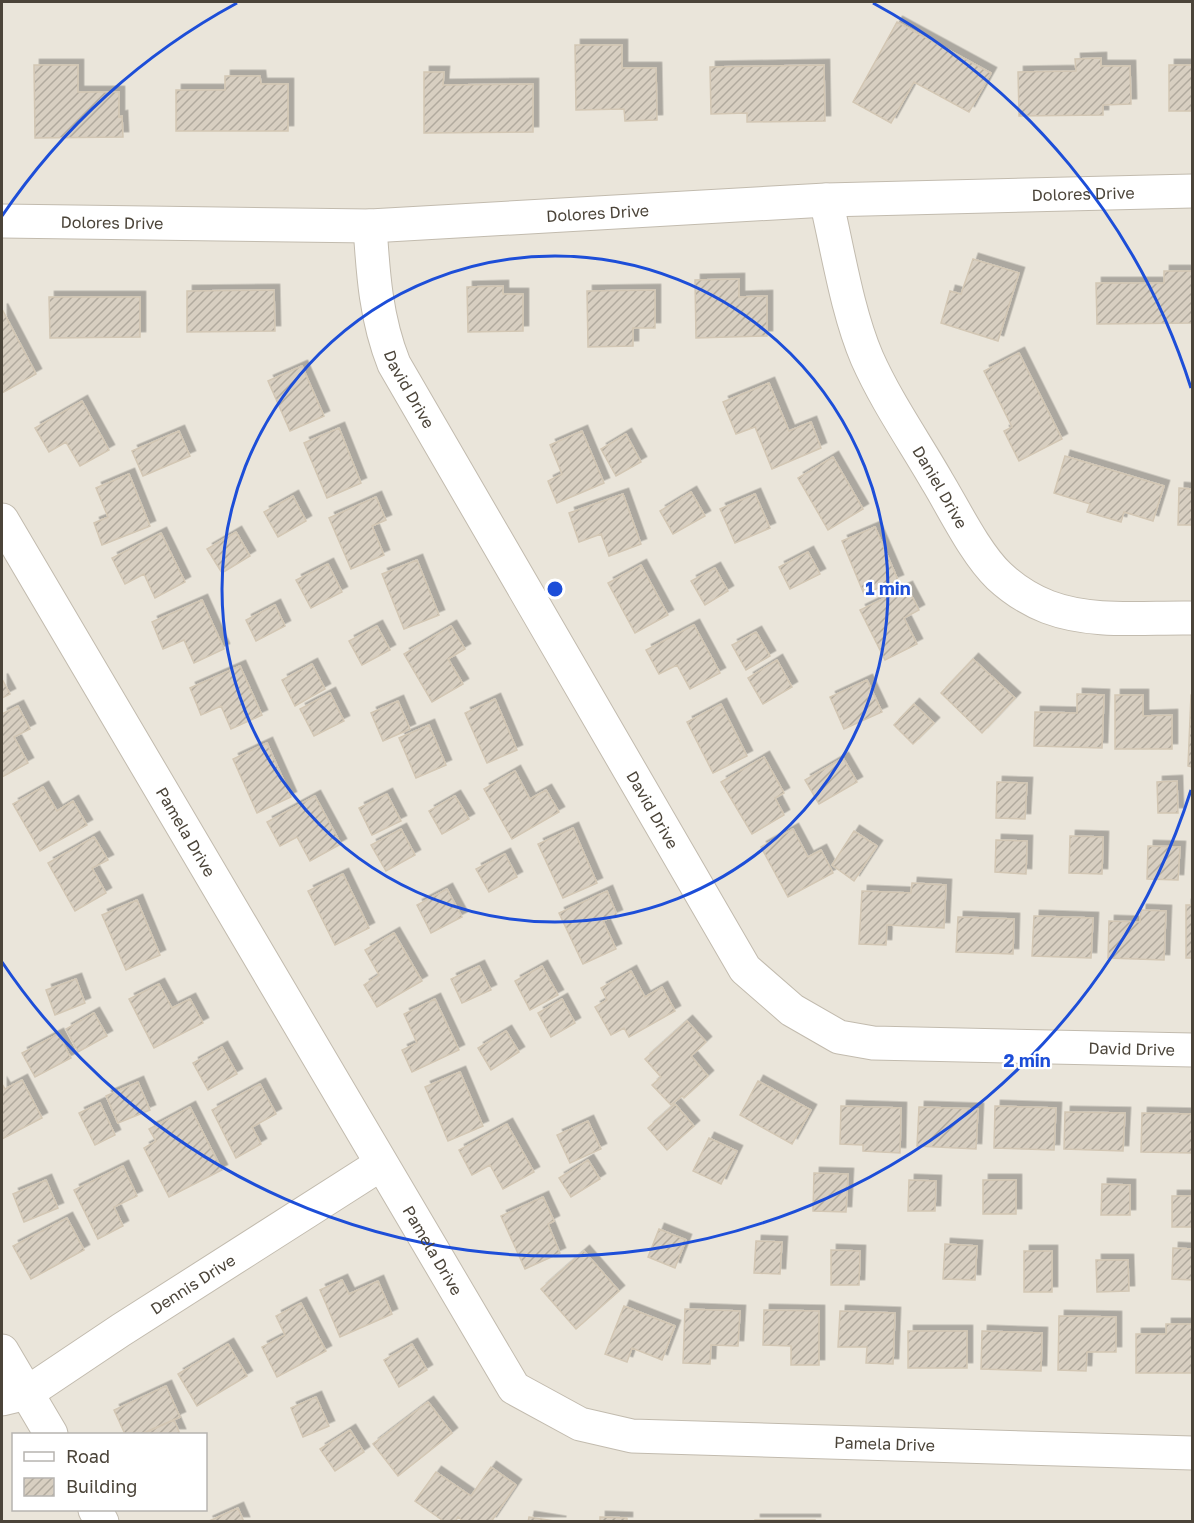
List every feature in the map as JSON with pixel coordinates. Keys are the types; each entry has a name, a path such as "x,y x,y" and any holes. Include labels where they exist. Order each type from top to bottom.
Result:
{"street":[{"name":"Dolores Drive","path":"2,221 370,226 826,200 1192,191"},
{"name":"Daniel Drive","path":"826,200 855,323 867,358 881,386 974,544 997,574 1022,593 1047,606 1068,613 1105,617 1192,618"},
{"name":"David Drive","path":"370,226 375,295 385,341 394,364 745,969 792,1010 839,1037 873,1043 1192,1050"},
{"name":"Pamela Drive","path":"2,520 514,1388 580,1424 632,1436 1192,1453"},
{"name":"Dennis Drive","path":"14,1396 381,1164"},
{"path":"2,1351 14,1396 50,1433"}],"shaded area":[{"path":"2,2 1192,2 1192,1521 2,1522"}],"building":[{"path":"897,22 991,73 969,112 914,82 891,123 853,102"},
{"path":"575,45 622,45 622,68 656,68 657,120 625,121 624,109 576,110"},
{"path":"1101,58 1101,66 1130,66 1131,104 1103,105 1103,115 1019,116 1018,72 1076,71 1075,59"},
{"path":"34,65 78,65 78,92 119,92 119,117 122,116 123,137 35,138"},
{"path":"824,65 825,121 747,122 747,113 711,114 710,67"},
{"path":"1169,65 1192,65 1192,111 1169,111"},
{"path":"424,72 444,72 443,85 533,84 533,132 424,133"},
{"path":"225,76 260,76 261,84 288,84 288,131 176,131 176,90 225,90"},
{"path":"973,259 1019,273 998,341 941,323 950,291 961,294"},
{"path":"1164,271 1192,271 1192,323 1097,324 1096,283 1164,283"},
{"path":"739,279 739,297 767,296 767,336 696,338 695,280"},
{"path":"503,286 503,294 523,294 523,331 468,332 467,287"},
{"path":"274,290 275,331 187,332 187,291"},
{"path":"655,290 655,328 633,328 633,346 588,347 587,291"},
{"path":"49,297 140,297 140,337 50,338"},
{"path":"2,309 36,374 2,393"},
{"path":"1019,353 1062,439 1019,461 1004,431 1012,427 984,371"},
{"path":"302,366 324,416 290,431 268,381"},
{"path":"769,383 789,431 811,422 821,448 772,469 755,427 736,434 723,402"},
{"path":"82,401 109,450 80,466 66,442 49,452 35,428"},
{"path":"339,428 361,483 327,498 304,443"},
{"path":"179,431 190,456 143,476 132,451"},
{"path":"582,431 604,483 557,503 548,481 562,474 550,445"},
{"path":"626,434 641,462 616,476 601,449"},
{"path":"1065,456 1164,486 1153,521 1124,512 1121,522 1087,512 1090,504 1054,493"},
{"path":"833,457 863,509 828,530 798,478"},
{"path":"129,474 150,526 102,545 94,523 108,517 96,488"},
{"path":"1179,488 1192,489 1192,525 1178,525"},
{"path":"691,492 705,516 673,534 660,511"},
{"path":"623,494 641,544 609,556 601,534 579,542 569,513"},
{"path":"755,494 770,528 735,543 720,509"},
{"path":"293,496 306,521 278,537 264,512"},
{"path":"376,497 386,520 372,526 384,555 351,569 329,518"},
{"path":"875,527 898,580 864,594 842,541"},
{"path":"236,532 250,556 222,573 207,549"},
{"path":"161,533 185,582 155,598 144,574 125,584 112,558"},
{"path":"808,552 820,574 790,589 779,567"},
{"path":"417,560 439,615 404,629 382,574"},
{"path":"328,564 342,592 311,608 296,580"},
{"path":"641,565 668,615 635,633 608,583"},
{"path":"715,568 728,591 705,605 691,581"},
{"path":"907,587 919,610 904,618 917,644 885,660 860,610"},
{"path":"202,600 224,649 194,663 184,640 163,649 152,622"},
{"path":"275,605 285,626 256,641 246,620"},
{"path":"694,625 720,673 690,689 677,665 659,674 646,650"},
{"path":"377,626 390,650 362,665 349,641"},
{"path":"451,626 465,649 448,659 463,684 432,702 404,654"},
{"path":"756,632 770,656 746,670 732,645"},
{"path":"973,659 1015,698 982,733 941,693"},
{"path":"777,660 792,687 763,704 748,678"},
{"path":"312,664 325,689 295,706 282,680"},
{"path":"240,666 262,715 231,729 221,706 201,715 190,688"},
{"path":"2,679 10,694 2,698"},
{"path":"867,680 882,712 844,729 830,697"},
{"path":"330,693 344,721 314,736 300,709"},
{"path":"1077,694 1104,695 1102,748 1034,746 1035,712 1077,713"},
{"path":"1115,695 1143,695 1143,716 1172,715 1172,749 1115,749"},
{"path":"1192,695 1192,767 1188,766"},
{"path":"495,699 517,750 487,763 465,713"},
{"path":"398,701 410,729 383,741 371,713"},
{"path":"721,704 747,756 713,773 687,722"},
{"path":"914,704 934,723 913,744 894,725"},
{"path":"18,706 30,729 14,737 28,763 2,777 2,714"},
{"path":"429,725 446,765 416,778 399,738"},
{"path":"267,743 291,797 257,813 233,759"},
{"path":"764,757 784,793 775,798 784,815 752,834 721,782"},
{"path":"843,758 857,782 819,804 805,780"},
{"path":"515,771 530,799 546,790 559,812 512,839 484,789"},
{"path":"1177,781 1178,813 1158,813 1157,782"},
{"path":"997,782 1027,783 1025,819 996,818"},
{"path":"43,787 57,811 73,801 87,825 40,851 13,804"},
{"path":"387,794 401,821 372,835 359,808"},
{"path":"315,796 341,844 310,861 297,837 280,846 267,822"},
{"path":"455,796 469,819 442,834 429,811"},
{"path":"573,828 597,883 563,898 538,844"},
{"path":"401,829 415,855 386,871 371,845"},
{"path":"793,829 808,857 821,850 833,873 788,897 761,847"},
{"path":"854,831 877,846 854,881 832,865"},
{"path":"1070,836 1103,837 1102,874 1069,873"},
{"path":"94,837 108,860 92,868 106,893 75,911 48,863"},
{"path":"996,840 1027,841 1026,874 995,872"},
{"path":"1148,846 1180,847 1178,880 1147,879"},
{"path":"505,854 517,877 489,892 476,869"},
{"path":"343,874 369,928 335,945 308,891"},
{"path":"912,883 946,885 944,928 887,925 886,945 859,944 862,891 911,893"},
{"path":"447,889 462,917 431,933 417,905"},
{"path":"607,891 617,915 603,921 616,949 583,964 559,913"},
{"path":"137,900 160,955 126,970 102,915"},
{"path":"1186,905 1192,905 1192,958 1186,958"},
{"path":"1141,910 1166,911 1164,960 1108,958 1109,921 1140,922"},
{"path":"1034,916 1093,918 1091,958 1032,956"},
{"path":"958,917 1014,919 1013,954 956,952"},
{"path":"394,933 422,981 377,1007 364,985 379,975 365,950"},
{"path":"479,966 491,990 462,1003 451,979"},
{"path":"542,966 558,995 530,1010 515,981"},
{"path":"631,971 645,997 662,987 675,1011 629,1037 624,1028 611,1035 595,1007 607,1000 601,988"},
{"path":"76,979 85,1003 55,1015 46,990"},
{"path":"159,984 172,1008 190,999 203,1023 154,1048 129,999"},
{"path":"435,999 459,1050 412,1072 402,1050 417,1043 404,1014"},
{"path":"562,999 575,1023 551,1037 538,1013"},
{"path":"94,1013 107,1036 78,1052 66,1029"},
{"path":"687,1021 706,1042 691,1056 708,1076 684,1098 682,1096 671,1105 652,1085 661,1077 645,1059"},
{"path":"506,1031 519,1052 491,1070 478,1048"},
{"path":"58,1034 71,1058 35,1077 22,1053"},
{"path":"222,1047 237,1074 208,1090 193,1063"},
{"path":"460,1072 483,1126 448,1141 425,1087"},
{"path":"22,1080 42,1118 2,1139 2,1084 5,1089"},
{"path":"758,1081 811,1110 792,1144 740,1115"},
{"path":"138,1082 150,1110 118,1123 106,1096"},
{"path":"260,1084 276,1114 252,1127 261,1144 236,1158 212,1110"},
{"path":"100,1103 115,1135 95,1145 79,1113"},
{"path":"675,1104 694,1126 667,1150 648,1128"},
{"path":"841,1106 901,1108 900,1153 863,1151 863,1145 840,1144"},
{"path":"995,1106 1056,1108 1054,1150 994,1148"},
{"path":"190,1107 222,1170 169,1197 144,1148 156,1141 149,1129"},
{"path":"919,1107 978,1109 976,1149 917,1146"},
{"path":"1065,1112 1125,1113 1123,1151 1064,1149"},
{"path":"1142,1113 1192,1114 1192,1153 1141,1152"},
{"path":"588,1121 601,1149 570,1163 557,1135"},
{"path":"507,1124 534,1172 503,1189 490,1165 472,1175 459,1150"},
{"path":"709,1138 737,1151 721,1184 693,1171"},
{"path":"588,1160 600,1179 571,1197 559,1178"},
{"path":"123,1166 137,1196 114,1207 123,1226 98,1239 74,1190"},
{"path":"814,1173 848,1174 846,1212 813,1211"},
{"path":"46,1180 58,1208 24,1222 13,1194"},
{"path":"909,1180 936,1181 935,1211 908,1211"},
{"path":"983,1180 1016,1180 1016,1214 983,1214"},
{"path":"1102,1184 1130,1185 1130,1215 1101,1215"},
{"path":"1172,1196 1192,1196 1192,1227 1172,1227"},
{"path":"543,1197 554,1221 548,1224 560,1253 525,1269 501,1216"},
{"path":"67,1218 84,1250 31,1279 13,1246"},
{"path":"659,1229 686,1240 675,1268 648,1257"},
{"path":"756,1241 782,1242 780,1274 754,1273"},
{"path":"945,1244 977,1246 975,1280 943,1279"},
{"path":"1173,1248 1192,1249 1192,1280 1172,1279"},
{"path":"831,1250 860,1251 859,1285 831,1285"},
{"path":"584,1251 619,1291 576,1329 541,1289"},
{"path":"1024,1251 1052,1251 1052,1292 1024,1292"},
{"path":"1096,1260 1128,1260 1129,1291 1097,1292"},
{"path":"342,1280 349,1294 378,1281 392,1314 340,1337 320,1290"},
{"path":"301,1303 326,1351 277,1377 262,1347 285,1335 276,1316"},
{"path":"624,1306 675,1326 662,1360 632,1348 627,1362 605,1354"},
{"path":"685,1309 740,1311 738,1346 711,1345 710,1364 683,1363"},
{"path":"764,1310 819,1311 819,1365 791,1365 791,1346 763,1345"},
{"path":"840,1311 895,1313 893,1364 866,1363 867,1347 838,1347"},
{"path":"1059,1316 1116,1317 1116,1352 1087,1352 1086,1371 1058,1370"},
{"path":"1166,1324 1192,1324 1192,1373 1136,1373 1136,1334 1166,1334"},
{"path":"908,1331 967,1331 967,1368 908,1368"},
{"path":"982,1331 1042,1333 1041,1371 981,1369"},
{"path":"228,1344 247,1376 197,1406 178,1374"},
{"path":"412,1344 427,1370 399,1387 384,1360"},
{"path":"166,1386 180,1417 143,1433 125,1433 114,1410"},
{"path":"316,1397 329,1426 303,1437 291,1408"},
{"path":"428,1402 452,1433 398,1476 373,1444"},
{"path":"174,1420 180,1433 145,1433"},
{"path":"350,1430 364,1452 335,1471 320,1449"},
{"path":"491,1467 516,1485 491,1522 464,1522 458,1517 455,1522 445,1522 415,1501 436,1472 471,1496"},
{"path":"238,1508 244,1522 207,1522"},
{"path":"529,1517 561,1522 528,1522"},
{"path":"600,1517 627,1518 627,1522 600,1522"},
{"path":"755,1520 815,1520 815,1522 755,1522"}]}
